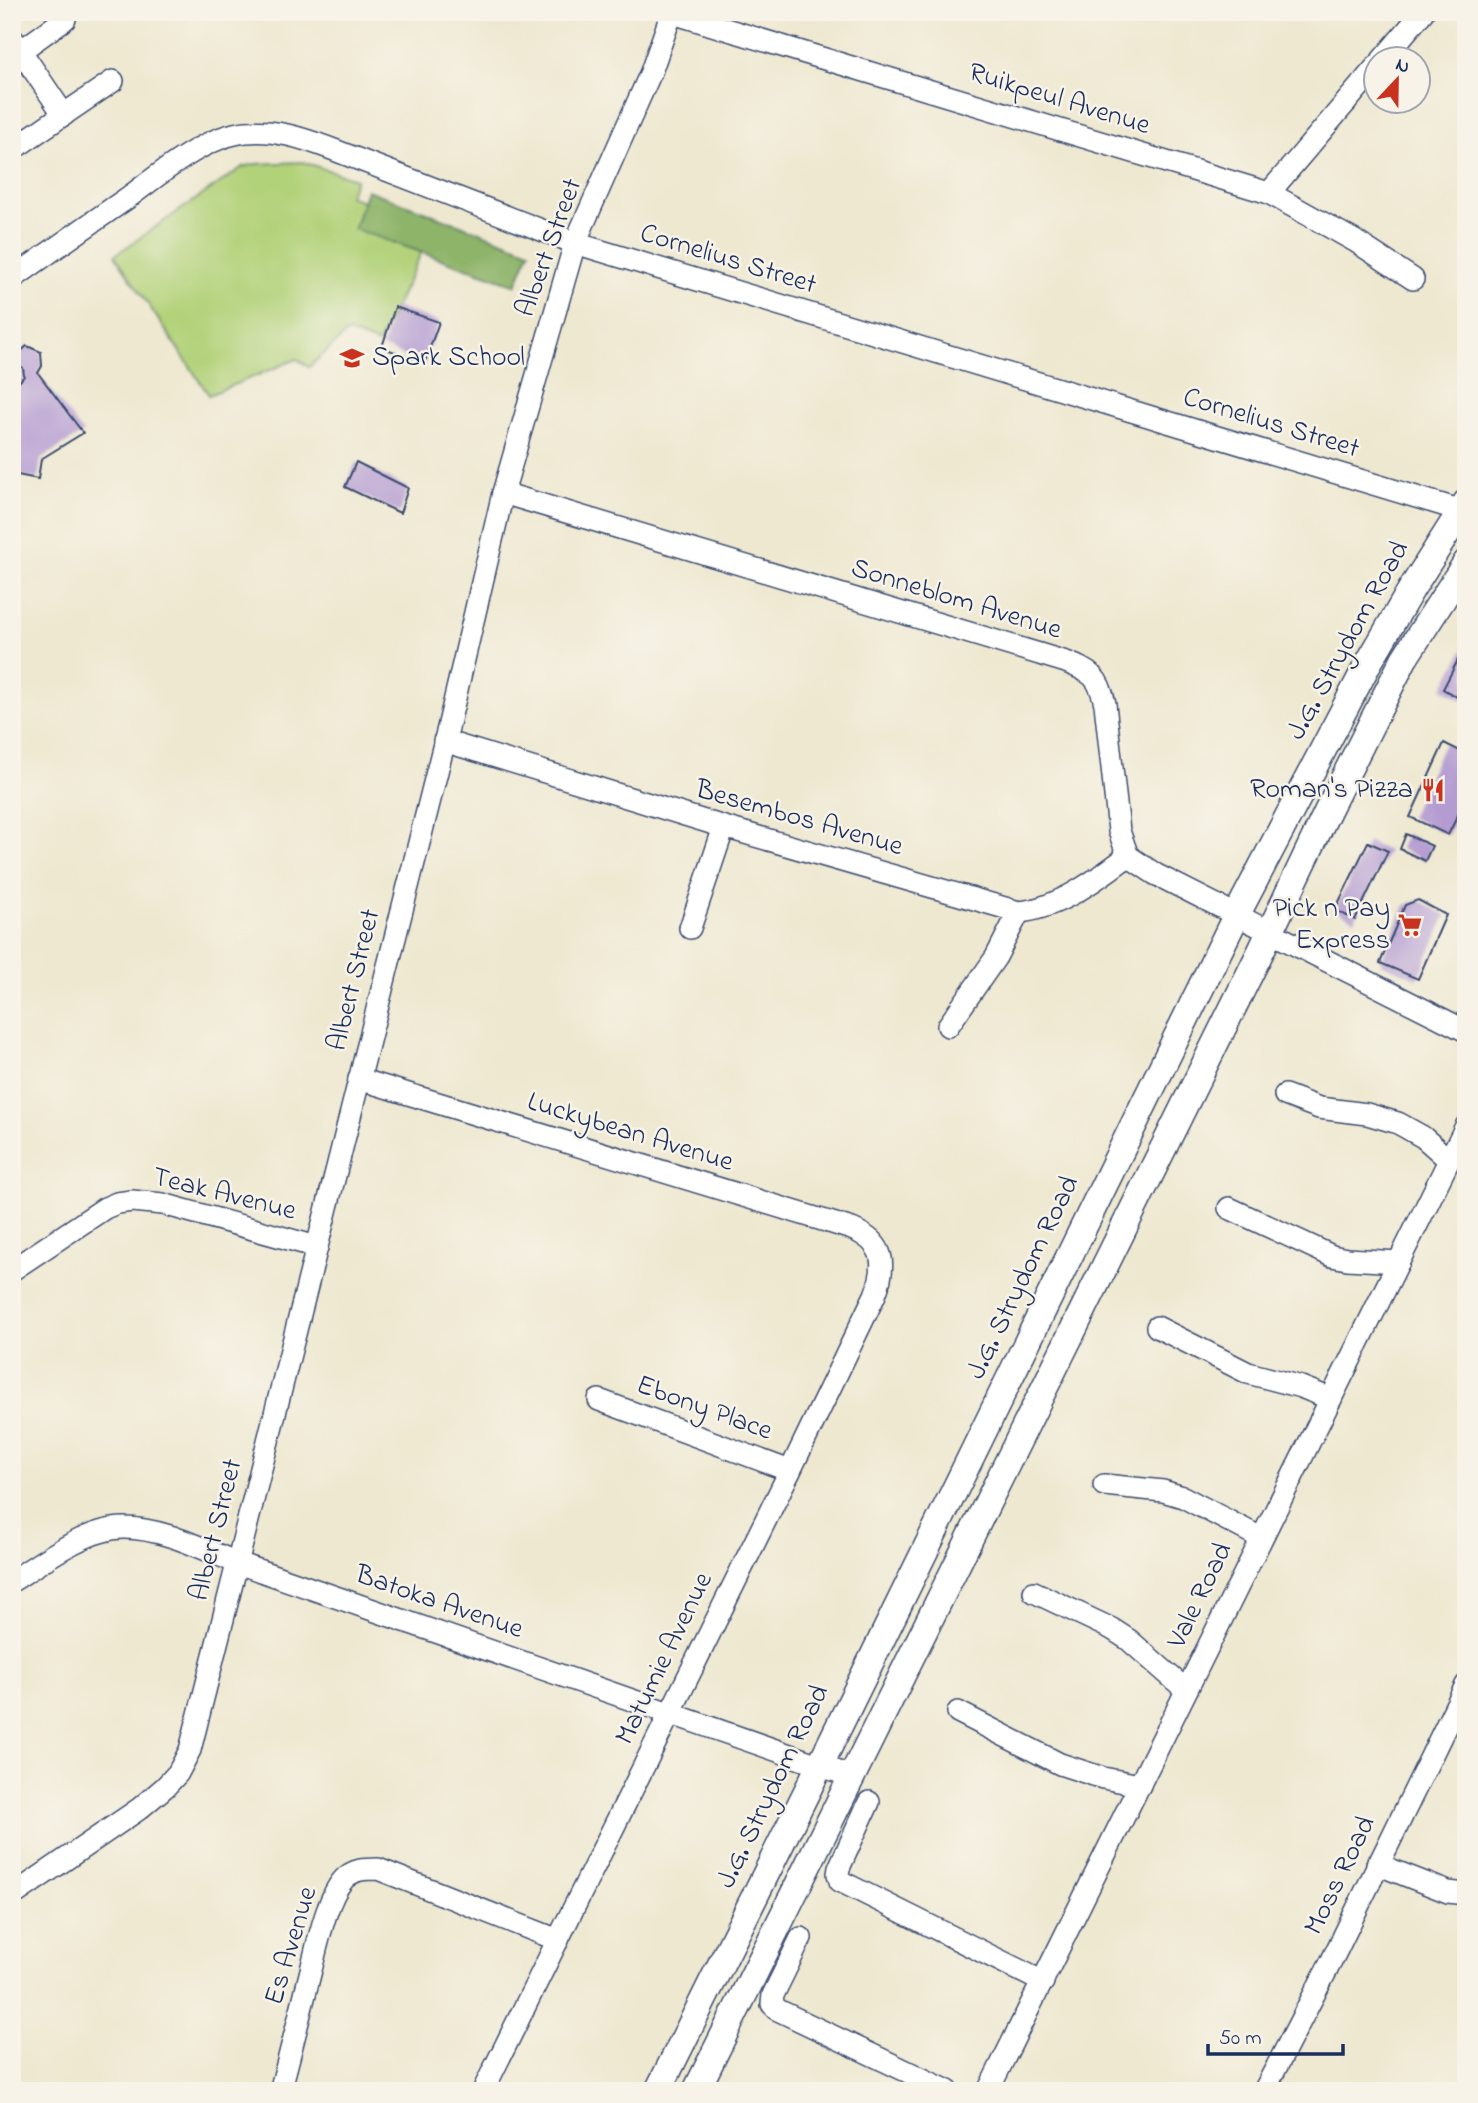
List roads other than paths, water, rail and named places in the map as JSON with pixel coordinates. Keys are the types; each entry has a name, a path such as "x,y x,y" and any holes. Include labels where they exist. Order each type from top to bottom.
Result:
{"street":[{"path":"1394,46 1423,12"},
{"name":"Ruikpeul Avenue","path":"671,13 1269,193 1355,241 1413,279"},
{"name":"Albert Street","path":"12,1896 119,1824 165,1787 178,1773 190,1749 444,741 503,493 575,243 651,72 671,13"},
{"path":"64,115 15,49 65,19"},
{"path":"19,145 113,81"},
{"path":"1269,193 1362,84"},
{"name":"Cornelius Street","path":"12,279 179,162 211,144 231,135 247,132 295,136 575,243 1464,509"},
{"name":"Sonneblom Avenue","path":"503,493 1066,662 1089,672 1102,689 1119,831 1128,856"},
{"name":"J.G. Strydom Road","path":"658,2091 1236,916 1368,662 1464,509"},
{"name":"J.G. Strydom Road","path":"696,2091 1404,659 1466,563"},
{"name":"Besembos Avenue","path":"444,741 724,827 1018,912"},
{"path":"690,928 724,827"},
{"path":"948,1026 996,957 1018,912 1033,911 1055,902 1095,881 1128,856 1155,874 1236,916 1466,1031"},
{"name":"Luckybean Avenue","path":"359,1079 852,1229 873,1241 879,1250"},
{"path":"1286,1096 1319,1108 1367,1114 1398,1124 1423,1137 1449,1160"},
{"name":"Vale Road","path":"988,2091 1466,1126"},
{"name":"Teak Avenue","path":"12,1270 105,1208 132,1201 163,1203 317,1247"},
{"path":"1230,1208 1332,1256 1399,1262"},
{"name":"Matumie Avenue","path":"483,2091 790,1471 879,1283 883,1264 879,1250"},
{"path":"1157,1327 1257,1376 1301,1387 1331,1399"},
{"name":"Ebony Place","path":"599,1401 790,1471"},
{"path":"1104,1485 1183,1497 1261,1538"},
{"name":"Batoka Avenue","path":"12,1581 70,1545 97,1533 123,1528 172,1537 238,1563 853,1777"},
{"path":"1034,1592 1112,1629 1129,1640 1186,1690"},
{"name":"Moss Road","path":"1264,2091 1332,1960 1466,1685"},
{"path":"958,1712 1060,1765 1102,1778 1140,1785"},
{"path":"869,1802 839,1868 840,1881 1043,1982"},
{"path":"1377,1864 1448,1892 1466,1894"},
{"name":"Es Avenue","path":"280,2091 329,1907 341,1881 352,1872 364,1868 378,1870 558,1940"},
{"path":"801,1938 773,1995 772,2004 778,2010 948,2091"}],"place":[{"name":"Spark School","path":"352,358"},
{"name":"Roman's Pizza","path":"1433,790"},
{"name":"Pick n Pay Express","path":"1410,925"}]}
